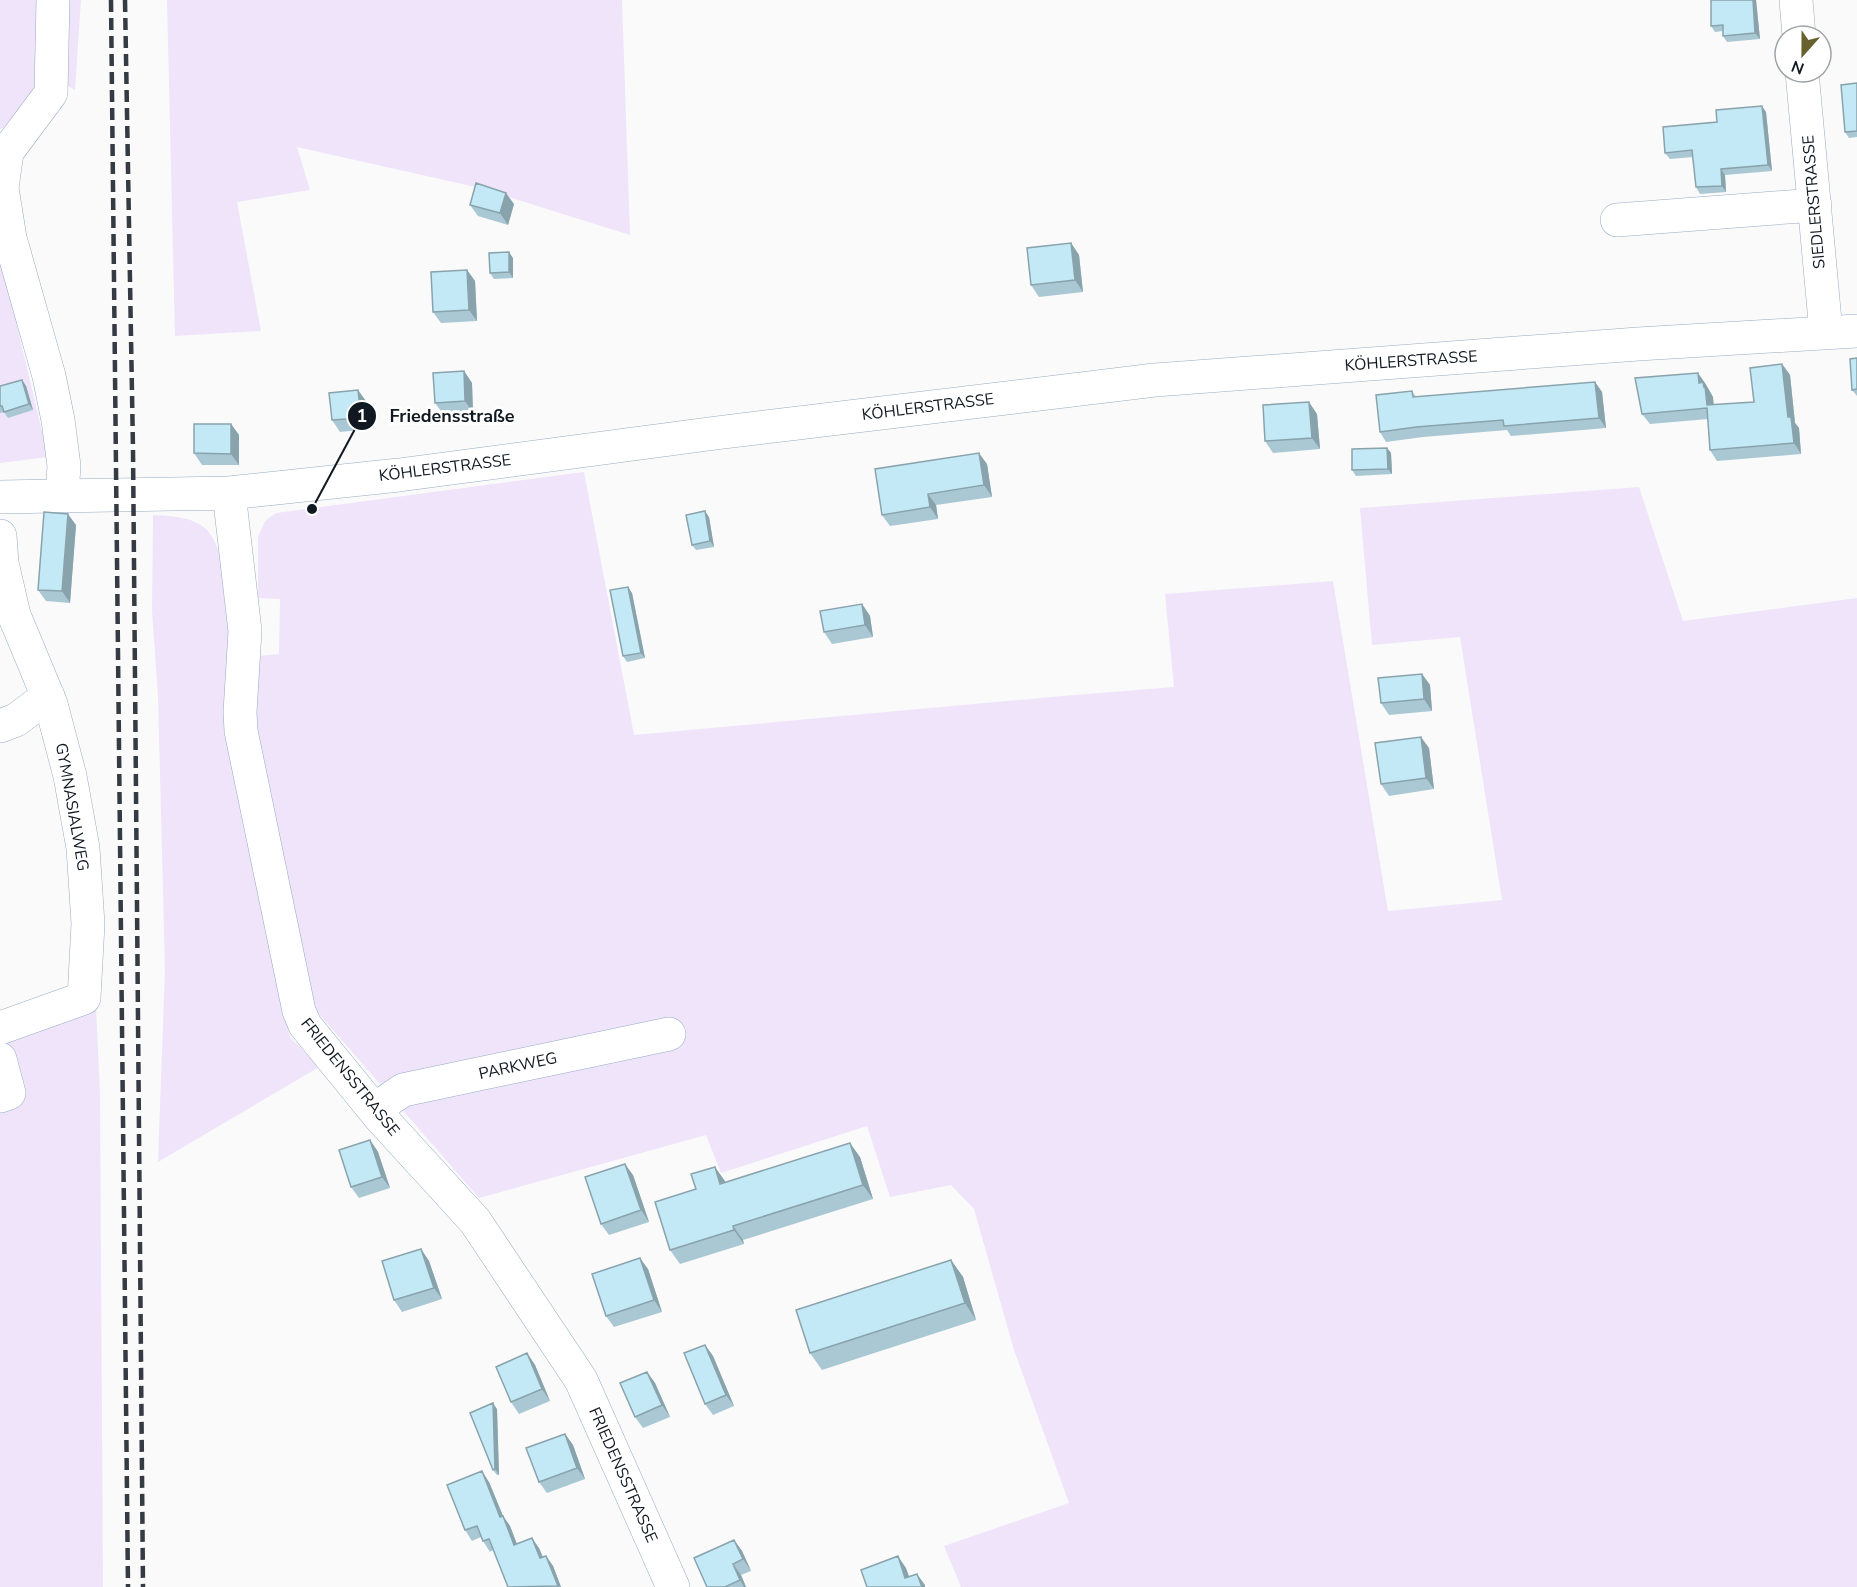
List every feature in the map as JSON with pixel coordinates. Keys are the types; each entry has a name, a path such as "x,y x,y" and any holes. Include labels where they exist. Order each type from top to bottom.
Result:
{"street":[{"path":"53,0 51,93 7,152 2,188 10,238 49,376 58,420 63,466 62,494"},
{"path":"1796,0 1798,24"},
{"name":"SIEDLERSTRASSE","path":"1803,84 1815,205 1842,331"},
{"path":"1617,220 1815,205"},
{"name":"KÖHLERSTRASSE","path":"0,497 62,494 229,493 399,475 705,434 1155,380 1842,331"},
{"name":"FRIEDENSSTRASSE","path":"229,493 245,631 241,731 299,1011 305,1025 379,1116 476,1221 581,1380 673,1587"},
{"name":"GYMNASIALWEG","path":"0,536 2,563 14,615 48,696 70,776 83,848 88,924 84,998 6,1026"},
{"path":"0,726 16,720 48,696"},
{"path":"0,1053 6,1026"},
{"name":"PARKWEG","path":"379,1116 387,1101 403,1090 669,1034"},
{"path":"0,1059 9,1093 0,1096"}],"shaded area":[{"path":"0,0 81,0 75,90 45,72 13,128 0,129"},
{"path":"167,0 622,0 630,235 480,188 297,147 310,190 237,202 261,331 175,336"},
{"path":"0,254 48,457 0,463"},
{"path":"584,472 634,735 1174,687 1165,594 1333,581 1388,911 1502,900 1460,637 1372,645 1360,508 1639,487 1683,621 1857,598 1857,1587 961,1587 944,1546 1069,1503 1014,1350 974,1209 951,1185 890,1197 867,1126 721,1173 706,1135 479,1198 313,1007 269,803 254,712 259,656 279,654 280,599 258,598 258,537 265,521 276,513"},
{"path":"153,515 173,516 199,524 208,531 219,552 228,585 247,814 290,1037 319,1067 158,1162 165,969 158,696 152,611"},
{"path":"95,985 100,1094 103,1587 0,1587 0,1020"}],"building":[{"path":"1711,0 1753,0 1755,33 1723,36 1723,25 1711,26"},
{"path":"1857,83 1857,131 1845,132 1841,85"},
{"path":"1762,106 1768,165 1721,169 1722,186 1696,187 1692,150 1665,153 1663,127 1717,122 1716,110"},
{"path":"476,183 506,193 500,213 470,205"},
{"path":"1071,243 1075,280 1031,285 1027,248"},
{"path":"509,252 509,272 490,273 489,253"},
{"path":"467,270 469,310 433,312 431,272"},
{"path":"1857,358 1857,389 1852,390 1850,359"},
{"path":"1782,364 1788,417 1791,417 1794,443 1710,450 1707,408 1642,414 1635,378 1698,373 1699,383 1703,382 1705,386 1707,405 1754,402 1750,368"},
{"path":"464,371 465,401 435,403 433,373"},
{"path":"22,380 29,404 4,412 0,406 0,386"},
{"path":"1595,382 1599,418 1504,426 1503,420 1380,432 1376,395 1412,391 1413,397"},
{"path":"358,390 361,418 332,420 329,393"},
{"path":"1309,402 1312,438 1265,441 1263,405"},
{"path":"194,424 231,424 231,454 194,453"},
{"path":"1387,448 1388,469 1352,470 1352,449"},
{"path":"979,453 984,485 928,494 930,507 882,515 875,469"},
{"path":"705,511 710,541 692,545 686,515"},
{"path":"44,512 68,514 62,591 38,590"},
{"path":"628,587 641,653 623,656 610,590"},
{"path":"862,604 865,625 824,632 820,611"},
{"path":"1422,674 1424,699 1381,703 1378,678"},
{"path":"1421,737 1426,778 1381,784 1375,743"},
{"path":"370,1140 382,1177 351,1187 339,1150"},
{"path":"850,1143 863,1185 733,1226 734,1230 670,1250 655,1202 696,1189 691,1174 715,1167 720,1184"},
{"path":"625,1164 641,1210 601,1224 585,1177"},
{"path":"421,1249 434,1288 394,1300 382,1261"},
{"path":"640,1258 654,1300 606,1316 592,1274"},
{"path":"951,1260 965,1303 810,1353 796,1310"},
{"path":"705,1345 726,1395 705,1404 684,1353"},
{"path":"527,1353 542,1389 511,1402 496,1367"},
{"path":"647,1372 662,1405 635,1417 620,1383"},
{"path":"493,1403 495,1469 493,1470 470,1413"},
{"path":"565,1434 577,1468 539,1482 526,1448"},
{"path":"482,1471 514,1545 532,1538 540,1558 546,1556 558,1586 508,1587 489,1539 483,1541 477,1526 465,1530 447,1485"},
{"path":"734,1540 743,1559 733,1564 740,1580 725,1587 707,1587 694,1558"},
{"path":"898,1556 905,1578 917,1574 922,1587 867,1587 861,1570"}],"railway":[{"path":"111,0 128,1587"},
{"path":"125,0 133,449 143,1587"}],"place":[{"name":"Friedensstraße","path":"312,509"}]}
